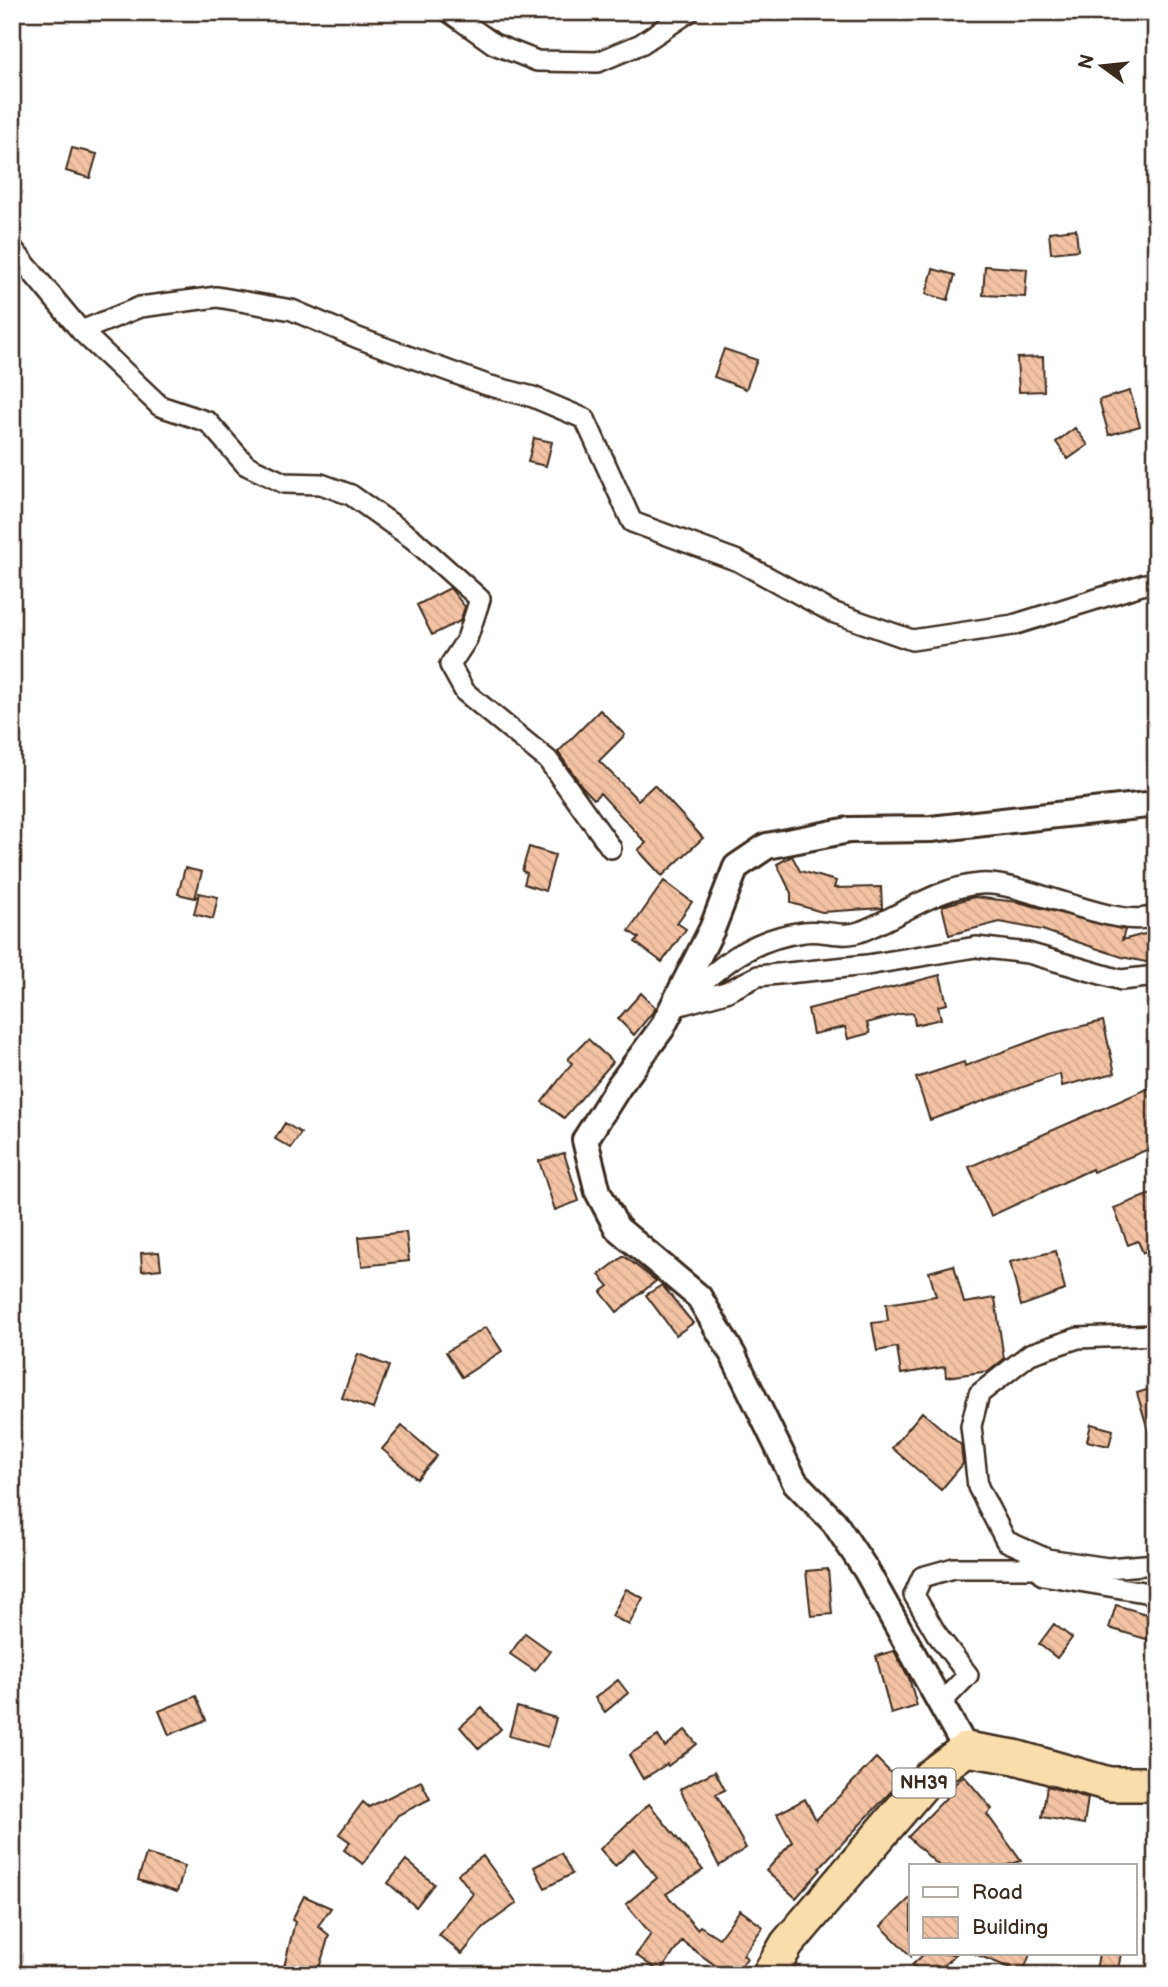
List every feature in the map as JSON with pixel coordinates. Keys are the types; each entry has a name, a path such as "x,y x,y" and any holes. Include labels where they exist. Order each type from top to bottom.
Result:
{"highway":[{"name":"NH39","path":"769,1975 787,1944 929,1777 966,1749 1015,1757 1109,1784 1156,1784"}],"street":[{"path":"449,12 494,44 537,61 598,62 641,44 689,12"},
{"path":"12,248 81,331 160,406 208,422 246,465 284,483 321,484 351,495 414,539 480,600 467,639 450,665 465,692 548,760 611,848"},
{"path":"81,331 140,307 217,297 292,310 358,338 487,385 533,397 585,419 632,522 738,561 832,612 912,640 1013,625 1145,584 1156,584"},
{"path":"966,1749 866,1570 834,1522 795,1482 733,1355 699,1297 617,1228 598,1192 585,1140 673,1008 712,929 736,867 767,846 849,830 931,829 1156,804"},
{"path":"673,1008 738,953 764,941 808,931 858,933 945,892 981,883 1057,899 1125,919 1156,915"},
{"path":"673,1008 726,992 758,976 867,965 976,947 1028,953 1121,980 1156,976"},
{"path":"1108,1568 1047,1559 1006,1541 978,1486 971,1426 979,1395 1030,1354 1078,1338 1156,1335"},
{"path":"940,1704 968,1675 936,1633 914,1595 922,1577 954,1568 1108,1568 1156,1564"},
{"path":"1006,1568 1156,1594"}],"building":[{"path":"72,148 97,154 90,178 66,171"},
{"path":"1076,229 1078,250 1051,253 1049,232"},
{"path":"985,266 1027,269 1025,297 983,295"},
{"path":"933,269 955,275 948,300 926,294"},
{"path":"724,349 757,360 746,389 714,377"},
{"path":"1043,357 1044,391 1019,392 1017,358"},
{"path":"1130,391 1140,426 1109,435 1099,400"},
{"path":"1075,428 1088,445 1068,459 1056,442"},
{"path":"534,438 552,442 546,466 528,462"},
{"path":"450,588 465,607 460,621 432,635 417,605"},
{"path":"600,710 625,735 599,761 638,800 654,785 703,838 662,876 638,850 646,843 600,793 594,799 558,752"},
{"path":"529,847 555,855 545,891 524,884 527,873 522,871"},
{"path":"792,856 800,871 836,881 834,888 881,887 882,908 822,912 791,903 791,893 777,864"},
{"path":"185,868 202,872 195,898 178,894"},
{"path":"664,881 692,902 677,923 686,929 662,962 635,942 639,938 629,931"},
{"path":"199,893 218,897 213,919 194,914"},
{"path":"974,897 1018,902 1125,930 1122,940 1156,931 1156,960 1146,962 1122,957 1042,930 1000,922 949,935 942,906"},
{"path":"940,975 947,1004 938,1006 941,1019 915,1025 913,1013 900,1014 867,1023 870,1033 848,1039 845,1027 813,1034 808,1009"},
{"path":"641,993 656,1008 634,1035 618,1019"},
{"path":"1103,1021 1115,1073 1062,1086 1060,1074 930,1120 916,1078 964,1062 965,1066 1050,1034"},
{"path":"588,1039 613,1062 564,1118 542,1102 572,1063 568,1059"},
{"path":"1156,1085 1156,1146 1093,1172 1092,1169 991,1216 969,1167"},
{"path":"285,1123 301,1133 291,1148 275,1139"},
{"path":"564,1153 579,1201 555,1210 539,1161"},
{"path":"1156,1192 1156,1247 1143,1253 1138,1241 1128,1245 1114,1208"},
{"path":"406,1232 409,1261 362,1266 359,1237"},
{"path":"1056,1251 1065,1290 1021,1306 1010,1262"},
{"path":"159,1252 161,1269 142,1271 141,1253"},
{"path":"624,1256 656,1281 617,1312 601,1292 609,1286 599,1275"},
{"path":"954,1265 964,1303 995,1298 1004,1359 989,1371 946,1377 945,1367 901,1374 897,1347 877,1351 872,1323 888,1321 886,1304 936,1296 929,1272"},
{"path":"662,1285 693,1323 676,1335 646,1295"},
{"path":"486,1327 502,1351 462,1377 446,1352"},
{"path":"358,1354 389,1366 373,1409 342,1398"},
{"path":"1156,1387 1156,1439 1151,1440 1137,1393"},
{"path":"922,1412 961,1445 963,1464 941,1490 892,1448"},
{"path":"1091,1424 1113,1430 1109,1446 1087,1441"},
{"path":"402,1426 437,1456 417,1479 382,1449"},
{"path":"828,1569 832,1614 811,1616 806,1571"},
{"path":"626,1589 643,1598 629,1625 612,1616"},
{"path":"1116,1605 1156,1617 1156,1642 1109,1628"},
{"path":"1054,1624 1072,1638 1057,1658 1039,1644"},
{"path":"525,1633 550,1651 535,1671 510,1654"},
{"path":"894,1651 909,1678 917,1706 891,1714 876,1656"},
{"path":"618,1680 628,1693 605,1712 595,1698"},
{"path":"196,1696 206,1720 169,1735 159,1711"},
{"path":"517,1707 556,1718 548,1747 509,1736"},
{"path":"482,1708 501,1729 479,1749 460,1727"},
{"path":"685,1730 697,1744 668,1766 667,1764 643,1779 629,1755 658,1736 665,1747"},
{"path":"876,1758 900,1782 819,1868 821,1870 796,1898 766,1871 792,1842 777,1814 805,1799 816,1820"},
{"path":"715,1771 725,1790 716,1794 746,1848 719,1866 680,1789"},
{"path":"964,1776 992,1809 987,1814 1021,1861 1011,1864 937,1864 908,1837 946,1798 943,1794"},
{"path":"421,1781 430,1799 398,1815 363,1864 344,1850 350,1842 339,1834 363,1802 369,1807"},
{"path":"1047,1786 1088,1798 1084,1824 1042,1817"},
{"path":"649,1804 703,1870 666,1894 697,1929 700,1926 719,1938 740,1910 763,1927 743,1955 747,1958 735,1975 728,1975 682,1941 660,1972 636,1955 651,1934 626,1904 657,1878 634,1849 615,1866 600,1849"},
{"path":"561,1853 572,1874 545,1888 534,1867"},
{"path":"146,1854 185,1866 177,1892 138,1880"},
{"path":"483,1856 517,1903 484,1927 462,1954 439,1935 473,1894 458,1874"},
{"path":"406,1860 434,1884 416,1907 388,1883"},
{"path":"304,1896 331,1908 318,1926 329,1935 317,1975 282,1975 295,1922 292,1920"},
{"path":"909,1899 909,1954 881,1926"},
{"path":"923,1955 955,1955 933,1975 921,1975 912,1965"},
{"path":"978,1955 1030,1955 1023,1973"},
{"path":"1099,1955 1121,1955 1117,1975 1095,1975"}]}
